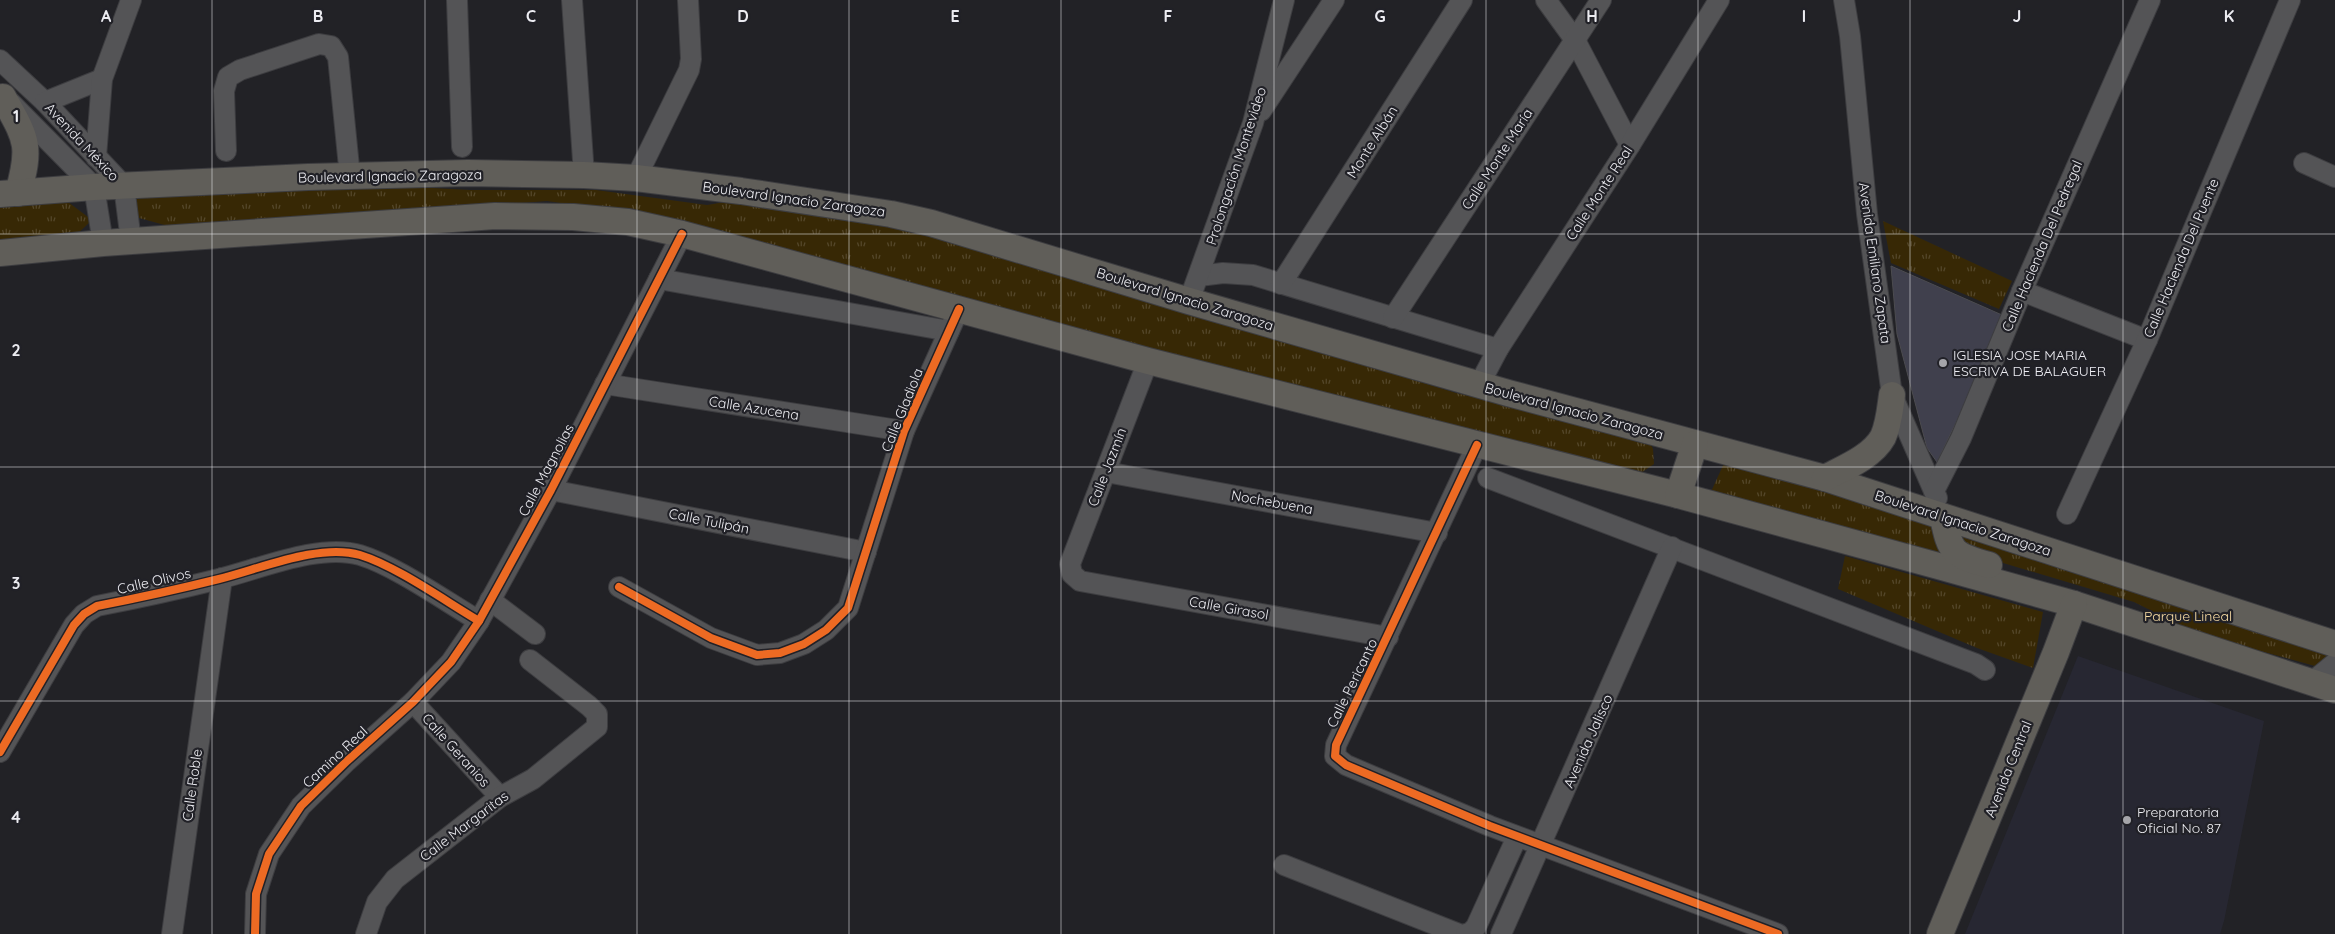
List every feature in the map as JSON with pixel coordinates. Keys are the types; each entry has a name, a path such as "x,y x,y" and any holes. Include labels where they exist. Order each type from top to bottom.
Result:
{"main road":[{"path":"1,95 20,128 27,145 25,168 9,193"},
{"name":"Boulevard Ignacio Zaragoza","path":"9,193 94,187 350,176 468,173 584,175 636,178 732,190 891,214 931,222 1189,301 1479,385 1825,478 2335,644"},
{"path":"0,253 103,243 495,216 628,222 682,234 954,320 1148,361 1678,496 2074,604 2323,686"},
{"path":"1825,478 1852,464 1882,439 1887,425 1892,395"},
{"path":"1678,496 1695,444"},
{"path":"1943,517 1951,546 1964,558 2152,615 2164,623 2176,637"},
{"name":"Avenida Central","path":"1940,934 2074,604"}],"street":[{"path":"96,157 102,79 131,0"},
{"path":"458,0 462,147"},
{"path":"572,0 584,175"},
{"path":"636,178 689,70 691,59 688,0"},
{"name":"Prolongación Montevideo","path":"1189,301 1253,123 1284,0"},
{"path":"1253,123 1334,0"},
{"name":"Monte Albán","path":"1281,284 1462,0"},
{"path":"1546,0 1575,40 1630,145"},
{"name":"Calle Monte María","path":"1393,318 1601,0"},
{"name":"Calle Monte Real","path":"1479,385 1498,349 1630,145 1719,0"},
{"name":"Avenida Emiliano Zapata","path":"1844,0 1850,36 1867,214 1892,395 1934,491 1943,517"},
{"name":"Calle Hacienda Del Pedregal","path":"1934,491 1961,438 2022,290 2150,0"},
{"name":"Calle Hacienda Del Puente","path":"2067,514 2147,340 2290,0"},
{"path":"226,151 224,91 228,77 240,70 319,44 331,46 338,57 350,176"},
{"name":"Avenida México","path":"0,60 45,102 124,186 131,242"},
{"path":"45,102 102,79"},
{"name":"Avenida México","path":"1,95 19,109 94,187 103,243"},
{"path":"2304,163 2335,177"},
{"name":"Calle Magnolias","path":"479,621 551,490 682,234"},
{"path":"1199,276 1223,273 1253,276 1498,349"},
{"path":"660,279 954,320"},
{"path":"2022,290 2147,340"},
{"name":"Calle Gladiola","path":"619,587 711,638 757,655 780,653 804,644 826,630 848,608 904,431 954,320"},
{"name":"Calle Jazmín","path":"1072,574 1070,564 1148,361"},
{"name":"Calle Azucena","path":"605,384 904,431"},
{"name":"Calle Pericanto","path":"1477,445 1336,745 1335,756 1346,765 1518,837 1778,934"},
{"name":"Nochebuena","path":"1106,472 1437,533"},
{"path":"1488,478 1976,664 1985,670"},
{"name":"Calle Tulipán","path":"551,490 866,552"},
{"name":"Avenida Jalisco","path":"1501,934 1542,846 1672,547"},
{"name":"Calle Olivos","path":"0,752 74,625 84,614 98,606 222,578 289,558 337,552 359,555 387,567 479,621"},
{"name":"Calle Girasol","path":"1072,574 1080,581 1388,637"},
{"name":"Calle Roble","path":"172,934 222,578"},
{"path":"490,600 535,634"},
{"name":"Camino Real","path":"255,934 256,894 269,854 301,806 347,761 413,702 451,662 479,621"},
{"name":"Calle Margaritas","path":"366,934 377,902 395,879 500,797 532,779 597,727 597,714 590,706 530,660"},
{"path":"2323,686 2335,663"},
{"name":"Calle Geranios","path":"413,702 500,797"},
{"path":"1466,934 1476,927 1518,837"},
{"path":"1284,865 1459,934"}],"shaded area":[{"name":"Preparatoria Oficial No. 87","path":"2078,656 2264,721 2220,934 1965,934"}],"green space":[{"path":"338,183 470,190 596,190 707,205 755,197 871,212 1456,393 1647,436 1653,449 1654,464 1638,475 1627,475 874,274 609,210 547,201 179,229 132,216 130,195"},
{"path":"68,202 92,220 73,238 0,245 0,206"},
{"path":"1883,221 2012,281 1999,309 1891,263"},
{"path":"1725,461 1933,521 1946,559 1710,494"},
{"name":"Parque Lineal","path":"1954,523 2335,652 2315,666 2180,629 2166,618 2134,602 1973,554 1956,541"},
{"path":"1845,556 2043,612 2033,668 1977,648 1838,589"}],"building":[{"name":"IGLESIA JOSE MARIA ESCRIVA DE BALAGUER","path":"1891,266 2002,315 1971,391 1937,462 1927,448 1897,334"}],"cycle path":[{"path":"255,934 256,894 269,854 301,806 347,761 413,702 451,662 479,621 551,490 682,234"},
{"path":"619,587 711,638 757,655 780,653 804,644 826,630 848,608 904,431 959,309"},
{"path":"1477,445 1336,745 1335,756 1346,765 1490,826 1778,934"},
{"path":"0,752 74,625 84,614 97,606 204,583 308,555 344,552 360,555 389,567 479,621"}],"place":[{"name":"IGLESIA JOSE MARIA ESCRIVA DE BALAGUER","path":"1943,363"},
{"name":"Preparatoria Oficial No. 87","path":"2127,820"}]}
